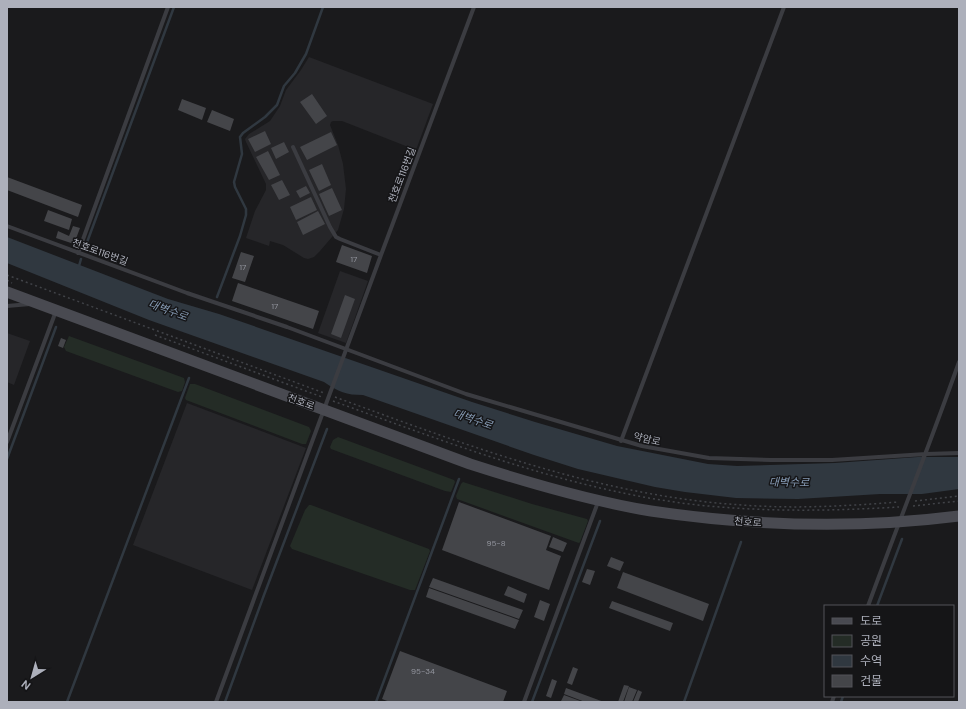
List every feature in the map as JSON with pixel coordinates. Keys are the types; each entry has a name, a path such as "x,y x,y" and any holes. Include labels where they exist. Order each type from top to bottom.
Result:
{"street":[{"name":"천호로","path":"7,292 470,464 531,483 599,500 702,518 755,523 801,524 899,521 959,516"}],"lane":[{"path":"78,253 168,7"},
{"name":"천호로116번길","path":"216,702 330,396 380,255 474,7"},
{"path":"621,441 784,7"},
{"path":"293,147 336,237 380,255"},
{"name":"천호로116번길","path":"7,226 180,290 274,322 346,350"},
{"path":"7,306 38,304"},
{"path":"7,442 56,310"},
{"name":"약암로","path":"346,350 466,394 621,441 691,455 728,459 832,460 959,454"},
{"path":"868,605 907,500 926,455 959,362"},
{"path":"524,702 599,500"}],"path":[{"path":"7,275 506,463 589,485 637,496 697,505 772,511 905,506 959,501"},
{"path":"7,280 14,283"},
{"path":"155,336 499,456 581,479 632,490 695,501 765,506 812,507 959,496"}],"shaded area":[{"path":"309,57 433,104 416,150 342,121 331,122 330,125 338,145 343,164 346,189 344,209 338,230 314,257 308,259 283,245 270,241 269,246 246,238 255,211 266,190 266,184 245,139 249,134 270,121 280,106 286,90"},
{"path":"340,271 368,281 346,343 318,333"},
{"path":"7,333 30,341 14,385 7,382"},
{"path":"187,403 306,448 252,590 133,545"}],"green space":[{"path":"69,336 184,378 185,382 182,391 178,392 66,351 64,347"},
{"path":"190,384 195,384 309,427 311,431 306,444 302,444 186,400 185,398"},
{"path":"338,437 454,480 455,482 451,492 331,449 330,447 333,440"},
{"path":"463,482 532,504 587,519 588,521 580,542 576,542 457,499 456,496"},
{"path":"309,505 429,549 430,551 415,590 410,590 292,549 290,546 305,510"}],"water":[{"name":"대벽수로","path":"7,237 168,299 219,314 472,402 617,446 708,464 737,466 835,463 918,457 959,457 959,489 922,494 880,494 798,499 736,498 655,487 578,469 363,395 343,392 324,382 149,320 7,263"}],"building":[{"path":"312,94 327,116 316,124 300,102"},
{"path":"182,99 206,108 202,120 178,110"},
{"path":"212,110 234,119 230,131 207,122"},
{"path":"265,131 271,144 255,152 248,139"},
{"path":"331,132 337,145 307,160 300,147"},
{"path":"284,142 289,152 276,159 271,148"},
{"path":"268,151 280,175 269,180 256,157"},
{"path":"322,164 331,185 319,191 309,170"},
{"path":"7,177 82,205 78,217 7,190"},
{"path":"282,180 290,195 279,200 271,185"},
{"path":"306,186 310,193 300,198 296,191"},
{"path":"332,188 342,210 329,216 319,194"},
{"path":"311,197 317,210 296,220 290,207"},
{"path":"48,210 72,219 69,230 44,221"},
{"path":"318,211 325,224 303,235 297,222"},
{"path":"73,226 80,228 74,244 56,238 58,231 69,236"},
{"path":"342,245 372,256 367,273 336,262"},
{"path":"241,252 254,256 245,282 232,278"},
{"path":"238,283 319,311 313,329 232,301"},
{"path":"345,295 355,299 341,338 331,334"},
{"path":"61,338 66,340 63,348 58,346"},
{"path":"459,502 551,536 546,550 561,556 549,590 442,550"},
{"path":"553,537 567,543 563,552 549,547"},
{"path":"611,557 624,562 620,571 607,566"},
{"path":"587,569 595,571 590,585 582,582"},
{"path":"623,572 709,604 703,621 617,588"},
{"path":"433,578 523,610 519,619 429,587"},
{"path":"508,586 527,594 524,603 504,595"},
{"path":"429,588 519,620 515,629 426,597"},
{"path":"540,600 550,604 544,621 534,617"},
{"path":"612,601 673,623 670,631 609,608"},
{"path":"400,651 507,691 503,702 390,702 382,699"},
{"path":"573,667 578,669 572,685 567,683"},
{"path":"552,679 557,681 551,698 546,696"},
{"path":"624,685 629,686 623,702 618,702"},
{"path":"629,687 637,690 632,702 624,702"},
{"path":"566,688 604,702 585,702 564,694"},
{"path":"638,690 642,692 638,702 633,702"},
{"path":"564,695 583,702 561,701"}],"waterway":[{"path":"86,245 174,7"},
{"path":"217,297 240,236 246,215 246,209 234,182 242,154 240,137 243,133 265,117 277,105 284,86 295,73 306,54 323,7"},
{"path":"79,266 81,259"},
{"path":"7,459 56,327"},
{"path":"67,702 189,378"},
{"path":"225,702 327,429"},
{"path":"376,702 459,479"},
{"path":"532,702 600,521"},
{"path":"877,605 902,539"},
{"path":"684,702 741,542"},
{"path":"841,702 843,697"}]}
